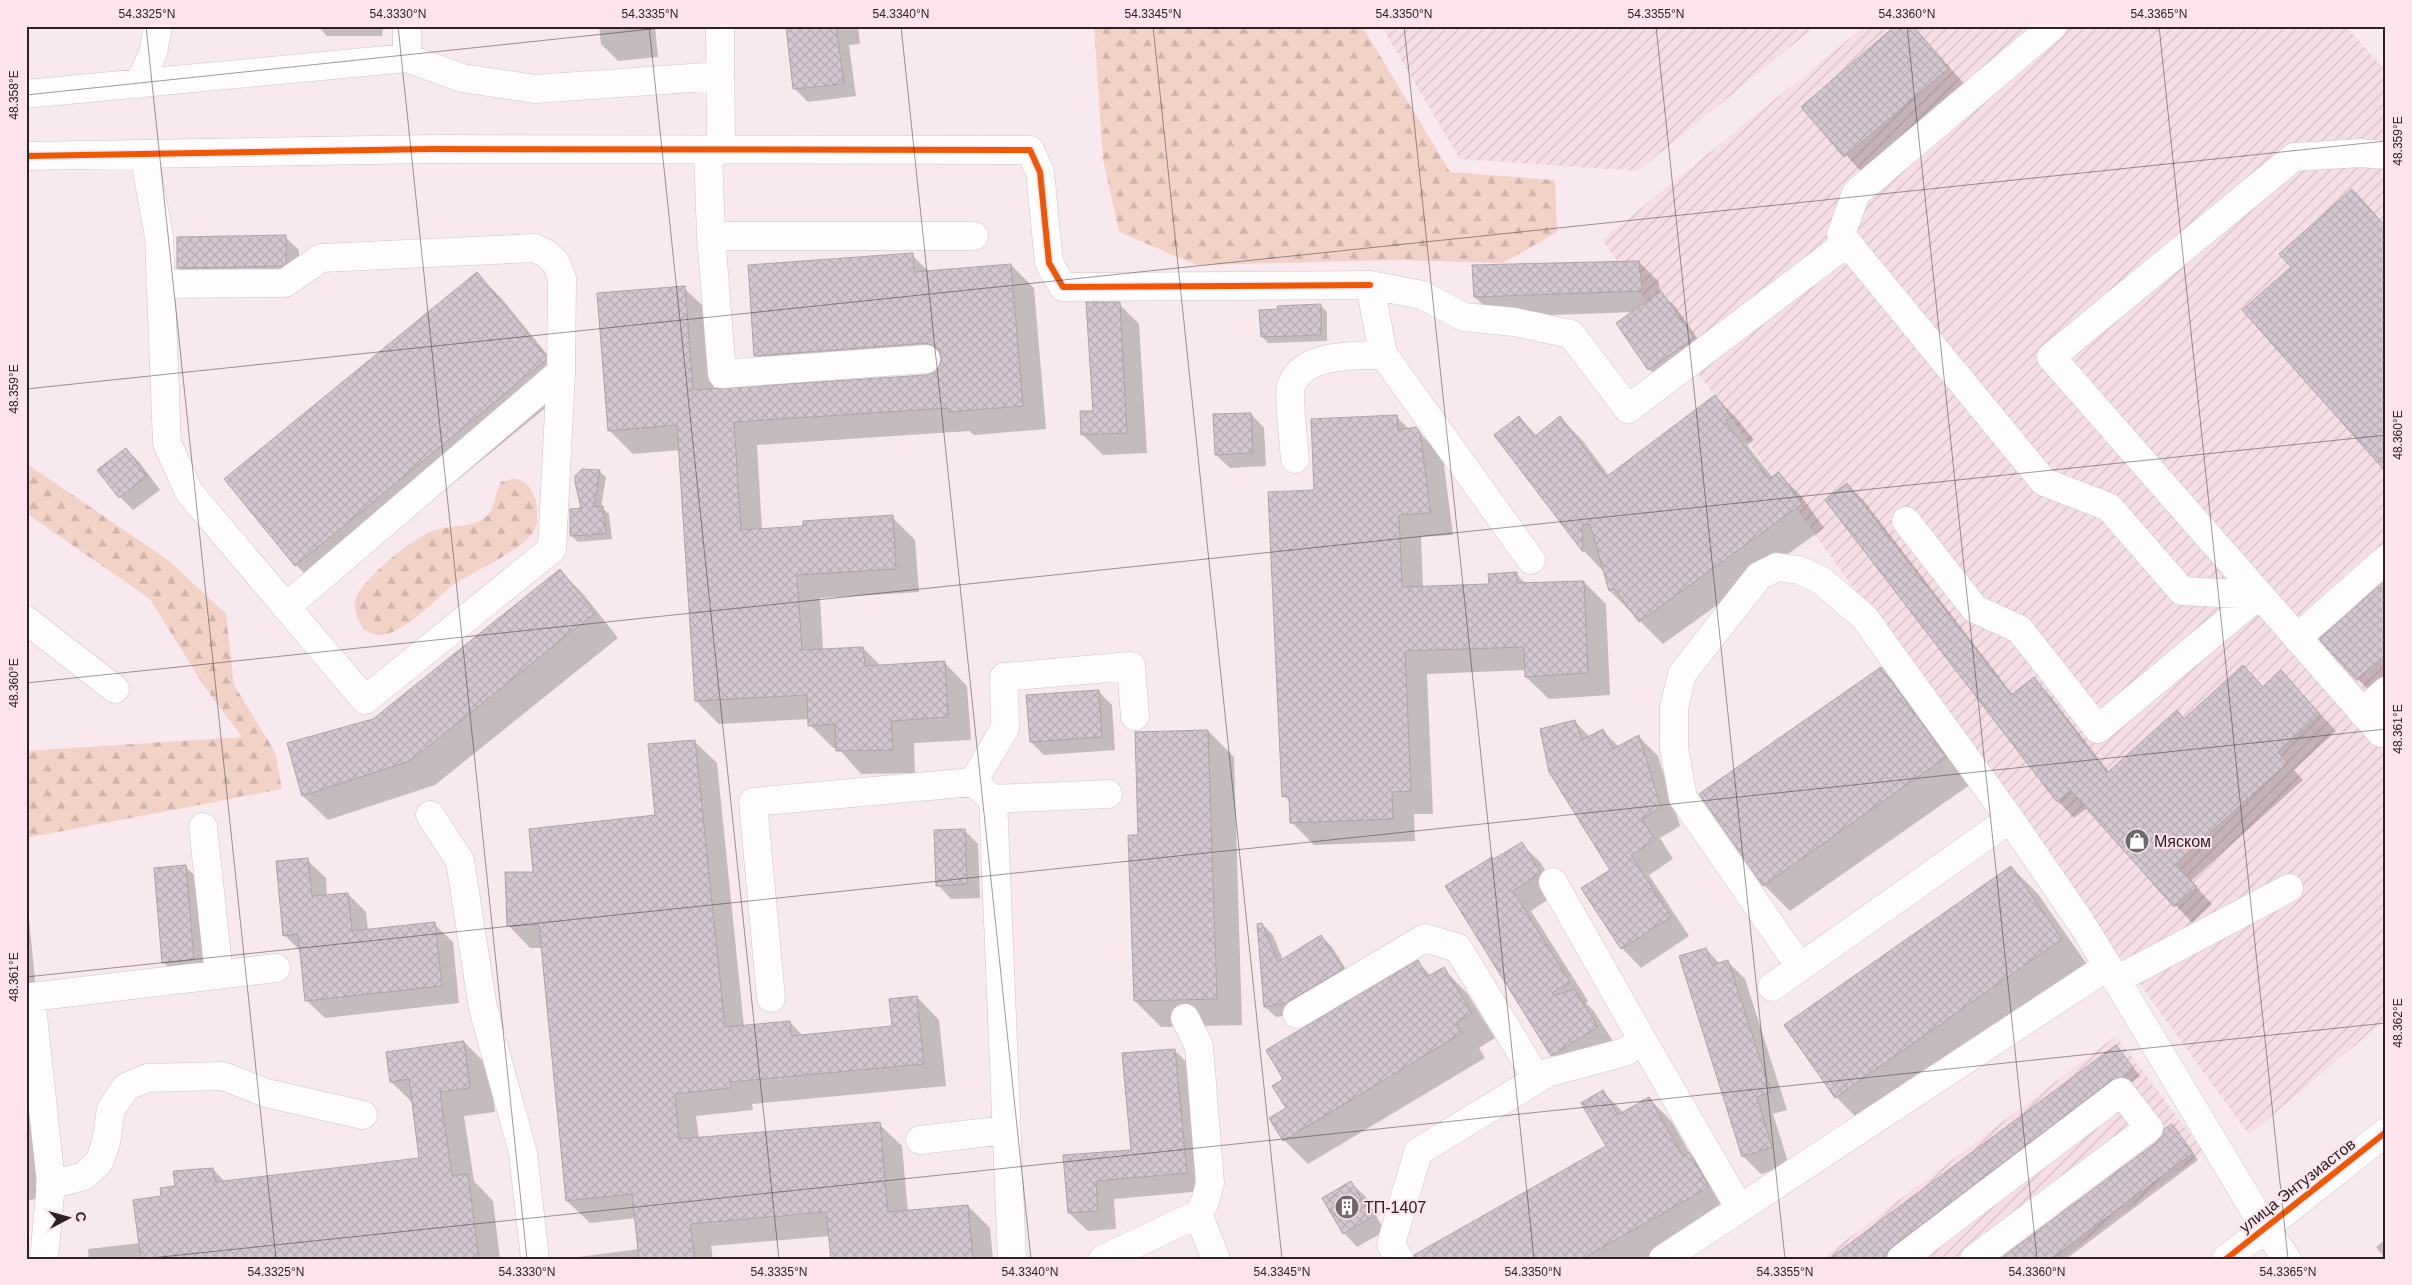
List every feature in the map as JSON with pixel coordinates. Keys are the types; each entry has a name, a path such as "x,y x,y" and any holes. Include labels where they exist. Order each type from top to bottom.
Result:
{"street":[{"path":"139,84 153,53 158,26"},
{"path":"407,26 407,58"},
{"path":"720,26 720,76 711,236 722,374 926,359"},
{"path":"2053,26 1856,193 1840,235 2044,482 2108,507 2182,591 2259,595"},
{"path":"26,94 407,58 462,78 535,88 720,76"},
{"path":"26,156 431,149 1030,150 1040,172 1049,263 1063,287 1370,285 1422,295 1464,317 1514,322 1571,334 1628,409 1847,244"},
{"path":"2381,733 2051,357 2294,157 2361,153 2386,155"},
{"path":"144,154 158,238 160,284 167,443 189,492 365,700 552,549 561,372 562,278 556,263 547,254 536,248 321,258 285,283 160,284"},
{"path":"711,236 974,236"},
{"path":"1370,285 1383,354 1531,560"},
{"path":"1295,459 1290,387 1303,367 1324,360 1383,354"},
{"path":"286,607 561,372"},
{"path":"1906,521 1975,609 2019,629 2098,729 2259,595"},
{"path":"2297,638 2386,558"},
{"path":"1800,968 1683,798 1674,748 1674,708 1682,674 1759,576 1777,566 1799,570 1822,581 1864,617 2010,819 2082,924 2265,1228 2287,1259"},
{"path":"26,620 115,688"},
{"path":"1012,1259 1006,1130 983,791 1006,728 1004,677 1131,666 1134,716"},
{"path":"2362,712 2386,691"},
{"path":"771,998 753,802 983,791 1108,794"},
{"path":"430,816 460,861 484,1008 523,1153 534,1259"},
{"path":"1772,988 2010,819"},
{"path":"204,828 219,975"},
{"path":"1553,882 1642,1041 1740,1209"},
{"path":"1676,1255 1740,1209 2112,973 2288,888"},
{"path":"1297,1014 1425,938 1458,948 1537,1079"},
{"path":"44,1259 50,1185 31,997 276,968"},
{"path":"1103,1259 1198,1214 1205,1202 1210,1183 1199,1046 1185,1018"},
{"path":"1399,1259 1391,1244 1418,1152 1547,1074 1624,1052 1642,1041"},
{"path":"50,1185 84,1176 99,1162 106,1144 111,1108 126,1087 147,1078 224,1076 266,1093 363,1115"},
{"path":"1901,1259 2121,1092 2149,1128 1974,1259"},
{"path":"920,1140 1006,1130"},
{"name":"улица Энтузиастов","path":"2226,1259 2386,1132"},
{"path":"1198,1214 1216,1259"}],"shaded area":[{"path":"1381,26 1816,26 1638,171 1460,159"},
{"path":"1865,26 2346,26 2386,71 2386,1019 2249,1135 1602,240"},
{"path":"2116,1036 2204,1152 2060,1259 1821,1259"}],"green space":[{"path":"1094,26 1362,26 1450,172 1555,180 1557,232 1503,263 1398,260 1197,265 1119,232 1103,159"},
{"path":"26,463 169,561 226,614 234,685 275,752 282,789 26,838 26,751 242,737 204,686 150,599 26,513"},
{"path":"515,478 529,487 536,502 537,524 529,537 505,555 449,588 422,613 399,629 387,634 376,635 363,628 359,622 355,601 359,592 377,571 424,535 440,529 469,525 482,520 491,510 501,482"}],"building":[{"path":"786,26 836,26 844,84 793,89"},
{"path":"1895,26 1913,26 1949,68 1844,157 1801,107"},
{"path":"2352,189 2386,227 2386,472 2242,310 2291,267 2279,254"},
{"path":"286,235 286,263 282,266 177,268 177,237"},
{"path":"913,253 914,272 1011,264 1023,406 949,412 949,408 734,422 741,530 803,526 803,521 893,515 896,569 797,575 802,650 863,647 865,666 945,661 948,717 891,721 893,750 836,751 835,724 808,726 807,695 695,701 677,425 608,431 597,293 685,286 693,390 927,375 935,372 942,358 939,350 925,343 754,356 748,265"},
{"path":"1639,261 1642,291 1474,297 1472,265"},
{"path":"477,272 546,356 546,360 295,566 224,479"},
{"path":"1661,291 1694,338 1648,370 1616,323"},
{"path":"1086,302 1120,302 1127,433 1081,435 1080,411 1093,411"},
{"path":"1321,304 1321,335 1261,337 1259,310 1278,309 1277,306"},
{"path":"1715,395 1731,417 1725,421 1769,479 1779,472 1802,504 1639,622 1614,588 1609,591 1590,524 1582,525 1583,552 1494,435 1519,416 1534,437 1560,416 1606,477"},
{"path":"1251,413 1253,453 1215,455 1213,414"},
{"path":"1397,415 1398,430 1416,427 1420,433 1431,513 1399,515 1402,587 1489,584 1488,574 1517,572 1517,583 1584,581 1588,673 1525,677 1524,647 1405,651 1411,791 1392,792 1393,819 1290,823 1289,796 1282,797 1268,492 1314,490 1311,419"},
{"path":"126,448 147,476 119,498 97,470"},
{"path":"582,469 600,470 594,507 603,506 606,533 590,535 589,537 588,535 570,536 570,509 581,508 575,476"},
{"path":"1847,483 2011,695 2034,677 2107,773 2177,710 2184,719 2243,665 2263,687 2281,670 2320,714 2278,752 2287,763 2176,864 2197,887 2174,907 2071,791 2057,802 1825,500"},
{"path":"560,569 595,613 410,761 302,796 287,743 373,719"},
{"path":"2386,580 2386,654 2356,680 2319,639"},
{"path":"1881,667 1946,757 1763,886 1699,794"},
{"path":"1099,690 1102,737 1030,742 1026,695"},
{"path":"1575,720 1582,740 1603,729 1613,749 1639,735 1661,807 1642,819 1655,840 1631,855 1671,917 1621,949 1581,888 1610,870 1549,772 1540,729"},
{"path":"1208,730 1217,999 1134,1001 1128,835 1138,835 1135,732"},
{"path":"695,740 725,1027 790,1021 791,1036 892,1026 889,999 917,996 924,1064 730,1082 731,1088 675,1094 679,1139 880,1122 888,1212 968,1205 973,1259 831,1259 826,1212 690,1224 695,1259 639,1259 632,1194 566,1201 539,925 507,926 505,872 533,872 529,829 655,815 648,744"},
{"path":"965,829 967,884 936,886 934,830"},
{"path":"1522,842 1541,873 1513,891 1570,982 1552,993 1554,996 1574,989 1598,1027 1551,1056 1445,886 1492,857 1494,859"},
{"path":"308,858 312,896 348,893 352,931 435,922 442,986 305,1001 298,934 283,936 276,861"},
{"path":"186,865 194,960 162,963 154,868"},
{"path":"2011,866 2062,939 1835,1098 1784,1025"},
{"path":"1262,923 1278,962 1321,935 1343,969 1286,1003 1264,1007 1257,924"},
{"path":"1706,948 1712,965 1728,960 1771,1092 1757,1097 1772,1147 1742,1157 1679,956"},
{"path":"1418,960 1427,977 1444,967 1472,1013 1456,1023 1462,1033 1283,1141 1269,1118 1286,1108 1272,1086 1283,1079 1266,1050"},
{"path":"464,1041 470,1088 440,1092 452,1176 468,1174 479,1259 141,1259 133,1200 161,1196 160,1188 175,1186 173,1171 213,1168 215,1182 419,1158 409,1079 390,1082 386,1052"},
{"path":"2116,1045 2134,1069 2124,1077 2112,1080 1892,1247 1880,1259 1829,1259"},
{"path":"1175,1049 1187,1173 1096,1181 1098,1211 1068,1213 1063,1155 1131,1150 1122,1053"},
{"path":"1603,1090 1618,1115 1649,1097 1683,1156 1689,1152 1709,1187 1582,1259 1414,1259 1414,1255 1606,1146 1581,1103"},
{"path":"2172,1124 2193,1153 2051,1259 2000,1259 2158,1141 2164,1129"},
{"name":"ТП-1407","path":"1351,1181 1372,1217 1343,1234 1322,1198"}],"cycle path":[{"path":"26,156 431,149 1030,150 1040,172 1049,263 1063,287 1370,285"},
{"path":"2226,1259 2386,1132"}],"place":[{"name":"Мяском","path":"2137,841"},
{"name":"ТП-1407","path":"1347,1207"}]}
